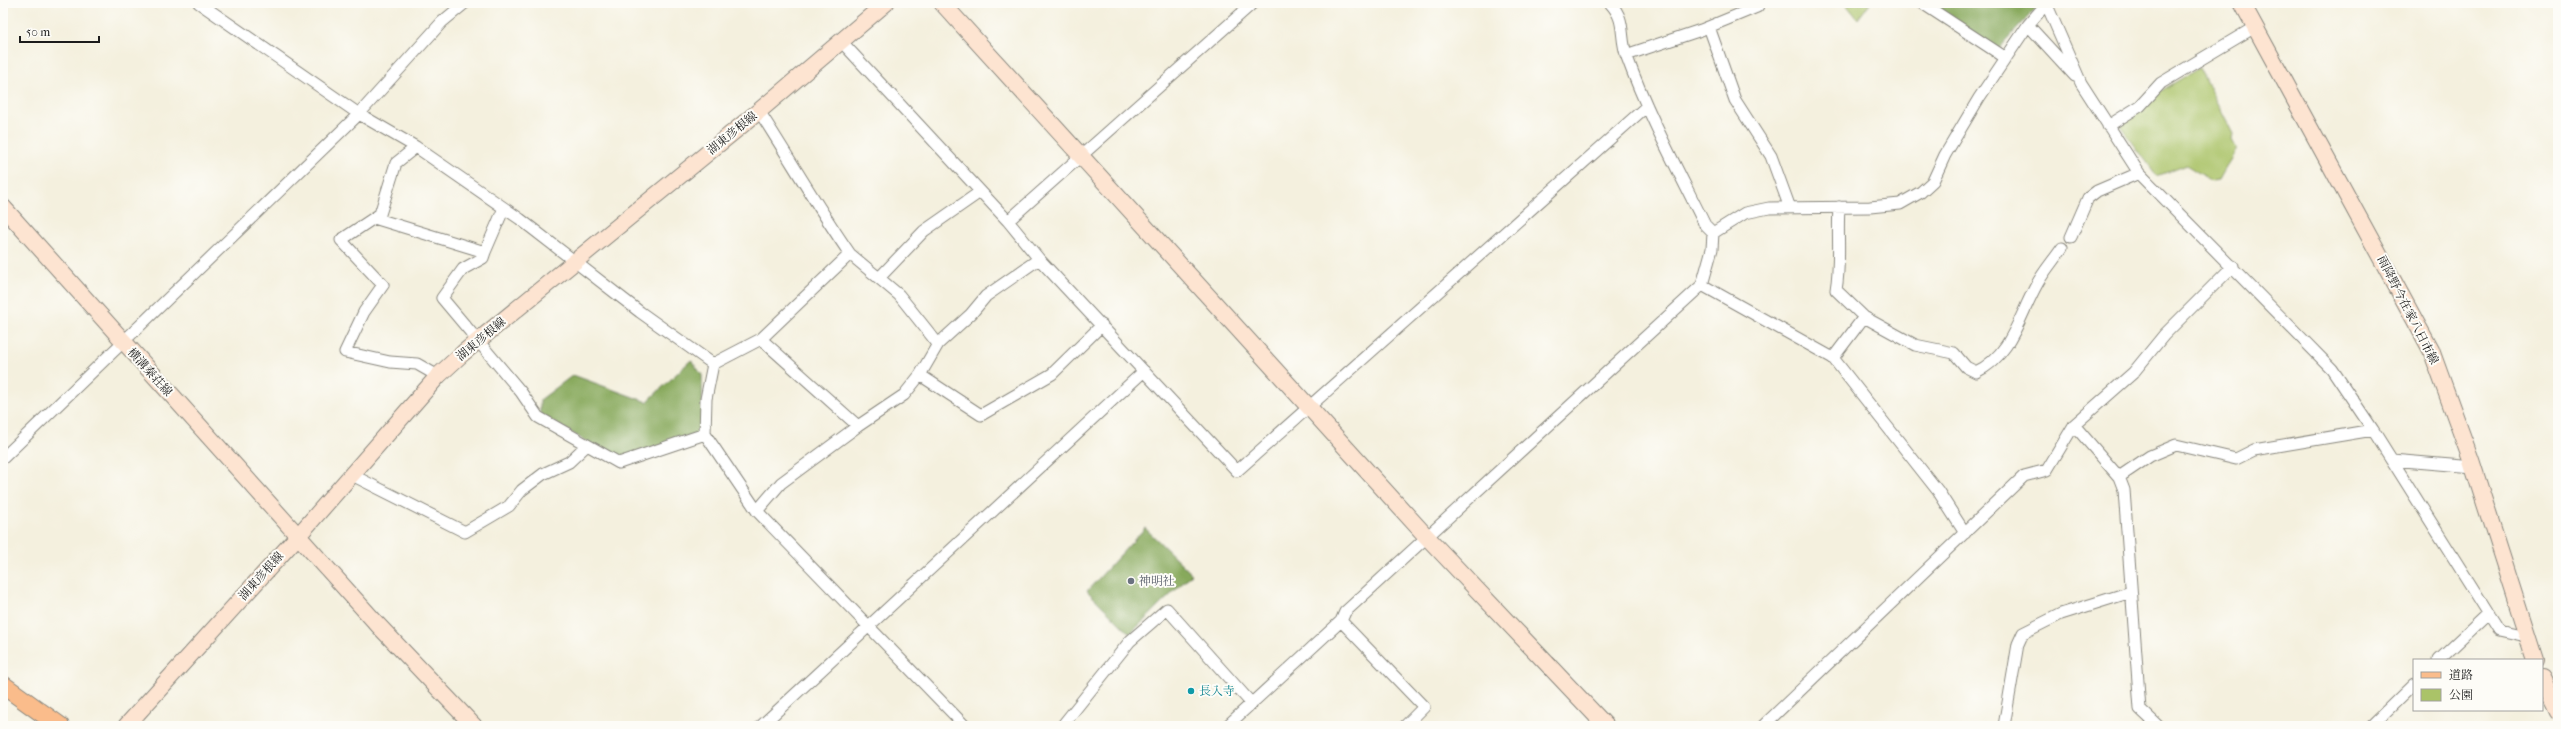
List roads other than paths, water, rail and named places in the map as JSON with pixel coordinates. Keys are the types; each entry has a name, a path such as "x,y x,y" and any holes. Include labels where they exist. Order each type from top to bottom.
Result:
{"main road":[{"name":"湖東彦根線","path":"126,726 298,536 438,376 478,340 759,111 840,40 886,3"},
{"path":"942,3 1083,156 1426,536 1606,726"},
{"name":"雨降野今在家八日市線","path":"2242,3 2431,350 2474,467 2526,636 2535,659"},
{"name":"横溝秦荘線","path":"3,207 122,342 378,625 474,726"},
{"path":"2543,680 2558,711"},
{"path":"3,685 60,726"}],"street":[{"path":"199,3 359,114 416,147 504,208 576,261 640,312 713,364"},
{"path":"3,458 359,114 442,22 465,3"},
{"path":"1008,222 1253,3"},
{"path":"1626,55 1709,27 1757,7 1760,3"},
{"path":"1922,3 2006,58"},
{"path":"1713,233 1745,213 1769,208 1900,204 1921,192 1933,181 1945,155 2006,58 2028,25 2046,3 2081,83 2139,173 2233,266 2332,369 2373,430 2499,630 2526,636"},
{"path":"1227,726 1341,621 1345,612 1426,536 1702,285 1712,249 1713,233 1705,225 1646,106 1626,55 1621,18 1614,5"},
{"path":"2028,25 2081,83"},
{"path":"1709,27 1735,100 1771,156 1790,208"},
{"path":"2108,126 2140,106 2161,83 2255,27"},
{"path":"840,40 1008,222 1039,259 1102,325 1237,472 1646,106"},
{"path":"759,111 801,176 822,213 850,254 899,296 938,344"},
{"path":"416,147 396,163 380,214 341,240 383,285 364,312 345,352 390,362 417,364 438,376"},
{"path":"2071,236 2088,198 2097,191 2139,173"},
{"path":"879,278 924,232 980,192"},
{"path":"1839,207 1837,233 1840,264 1836,290 1864,316 1915,345 1954,353 1966,368 1976,372 1986,367 2008,346 2038,283 2062,248"},
{"path":"504,208 483,258 463,269 442,298 478,340 538,417 619,463 705,434"},
{"path":"374,218 485,252"},
{"path":"713,364 761,339 850,254"},
{"path":"757,511 781,483 858,426 904,395 920,375 938,344 971,314 986,296 1039,259"},
{"path":"1763,726 2024,476 2047,470 2074,425 2133,373 2164,336 2233,266"},
{"path":"1702,285 1833,358 1938,491 1965,533"},
{"path":"1833,358 1864,316"},
{"path":"920,375 980,415 1052,374 1102,325"},
{"path":"761,339 858,426"},
{"path":"713,364 706,399 705,434 757,511 965,726"},
{"path":"761,726 869,628 1144,371"},
{"path":"2074,425 2119,477 2124,490 2140,709 2158,726"},
{"path":"2119,477 2150,456 2176,445 2236,459 2254,450 2373,430"},
{"path":"352,475 465,532 509,506 522,490 543,474 569,462 587,445"},
{"path":"2392,460 2474,467"},
{"path":"2004,726 2018,644 2023,633 2061,614 2131,592"},
{"path":"1062,726 1130,641 1167,609 1252,704"},
{"path":"2440,659 2489,614"},
{"path":"1341,621 1424,707 1404,726"},
{"path":"2371,726 2413,685"}],"place":[{"name":"神明社","path":"1131,581"},
{"name":"長入寺","path":"1191,691"}]}
